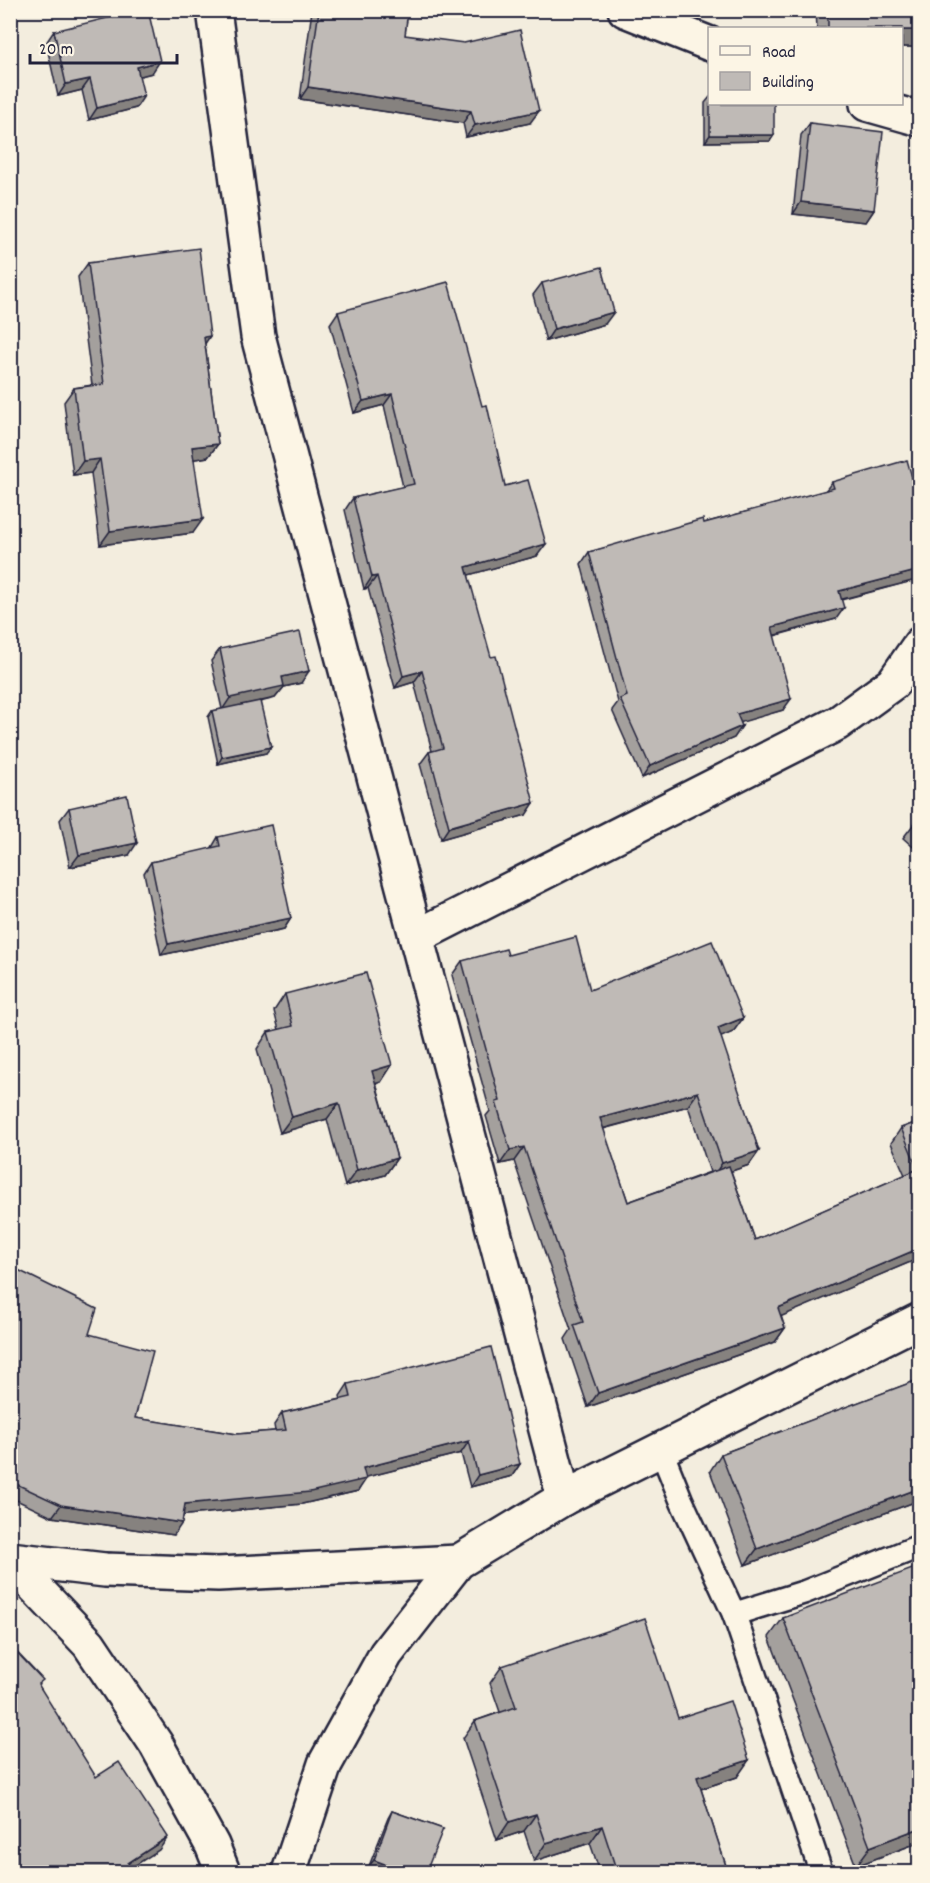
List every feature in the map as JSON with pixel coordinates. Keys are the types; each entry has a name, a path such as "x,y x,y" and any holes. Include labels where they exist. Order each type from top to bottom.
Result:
{"street":[{"path":"214,10 258,336 564,1497"},
{"path":"625,10 708,43"},
{"path":"871,105 920,119"},
{"path":"416,937 838,723 893,683 920,644"},
{"path":"289,1872 331,1754 386,1653 458,1562 564,1497 920,1320"},
{"path":"10,1560 105,1570 218,1574 458,1562"},
{"path":"10,1560 89,1644 156,1744 212,1845 223,1872"}],"lane":[{"path":"661,1449 682,1502 735,1614 821,1872"},
{"path":"735,1614 806,1592 920,1546"}],"building":[{"path":"148,10 160,61 137,67 144,96 97,108 90,79 66,84 54,31"},
{"path":"319,10 408,10 405,35 464,43 520,30 539,111 475,125 471,111 308,87"},
{"path":"828,10 920,10 920,30 903,30 903,27 828,27"},
{"path":"710,105 774,105 774,135 710,135"},
{"path":"810,123 883,132 874,210 801,202"},
{"path":"199,248 210,336 204,337 218,444 192,447 203,519 110,531 100,459 83,461 74,388 104,384 88,263"},
{"path":"602,267 614,312 554,329 542,283"},
{"path":"448,282 482,406 487,405 505,486 528,480 546,544 466,567 491,657 496,656 534,803 449,827 429,752 443,748 422,671 403,676 377,576 372,577 353,498 414,484 392,394 363,401 338,312"},
{"path":"907,460 920,505 920,570 839,591 844,608 772,627 791,699 737,714 742,726 650,766 620,699 627,696 589,552 703,519 704,523 834,488 832,482"},
{"path":"300,632 309,671 282,677 284,686 230,698 220,649"},
{"path":"260,701 271,747 222,757 212,711"},
{"path":"127,795 137,843 79,855 69,808"},
{"path":"920,816 920,830 913,824"},
{"path":"271,825 291,918 168,944 151,862 220,846 218,837"},
{"path":"576,937 590,990 712,941 743,1018 718,1028 759,1151 722,1163 698,1092 600,1118 628,1202 729,1166 755,1240 918,1169 901,1128 920,1121 920,1248 778,1308 785,1328 598,1393 574,1325 583,1322 524,1147 510,1150 496,1102 500,1101 462,961 506,949 508,955"},
{"path":"366,973 392,1065 372,1071 397,1158 357,1170 339,1103 292,1117 268,1032 293,1026 285,994"},
{"path":"10,1266 97,1309 89,1334 153,1351 135,1418 237,1434 286,1430 282,1413 351,1397 348,1384 491,1347 520,1464 478,1475 469,1441 363,1468 366,1479 310,1492 185,1504 182,1523 61,1505 10,1481"},
{"path":"920,1379 920,1488 757,1549 721,1454"},
{"path":"920,1566 920,1828 870,1847 783,1618"},
{"path":"645,1618 678,1718 730,1701 749,1760 697,1777 728,1872 617,1872 602,1826 546,1843 536,1814 509,1822 475,1721 516,1707 502,1666"},
{"path":"10,1645 43,1680 38,1684 96,1777 119,1762 168,1837 128,1863 132,1872 10,1872"},
{"path":"392,1811 443,1829 426,1872 406,1872 374,1860"}]}
